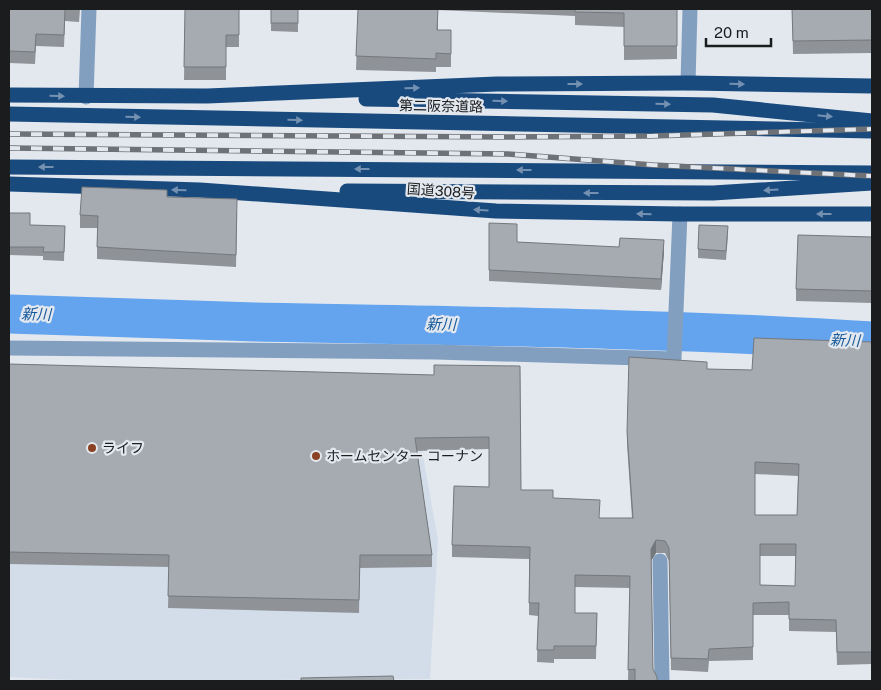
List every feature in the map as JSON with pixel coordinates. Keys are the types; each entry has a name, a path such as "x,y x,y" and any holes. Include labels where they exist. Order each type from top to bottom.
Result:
{"highway":[{"path":"207,96 497,84 688,83 872,86"},
{"path":"9,95 86,97 207,96 714,105 872,121"},
{"name":"第二阪奈道路","path":"9,114 714,126 872,131"},
{"path":"9,167 872,173"},
{"path":"200,190 713,193 872,183"},
{"name":"国道308号","path":"9,184 200,190 496,211 680,214 872,214"}],"street":[{"path":"86,97 89,9"},
{"path":"688,83 690,9"},
{"path":"9,348 436,352 674,359 674,321 680,214"},
{"path":"660,562 662,681"}],"shaded area":[{"path":"9,366 409,378 438,540 430,679 93,681 9,677"}],"building":[{"path":"9,9 65,9 64,35 36,34 35,52 9,51"},
{"path":"185,9 239,9 239,35 226,35 226,67 184,67"},
{"path":"271,9 298,9 298,23 271,23"},
{"path":"358,9 438,9 437,30 451,30 451,54 436,53 436,59 356,56"},
{"path":"575,9 677,9 677,46 624,46 624,13 575,12"},
{"path":"792,9 872,9 872,40 793,41"},
{"path":"82,187 167,190 167,197 237,199 236,255 97,247 98,216 80,215"},
{"path":"9,213 30,213 30,225 65,226 64,252 43,252 44,247 9,247"},
{"path":"489,223 517,224 517,242 619,247 620,238 664,240 661,279 489,270"},
{"path":"699,225 728,226 726,251 698,249"},
{"path":"798,235 872,237 872,291 796,289"},
{"path":"754,338 872,342 872,652 837,652 836,620 789,619 789,602 753,603 753,647 709,649 708,659 671,658 669,548 665,541 656,540 651,549 653,669 657,681 635,681 635,669 628,670 630,576 575,575 575,613 597,613 596,646 554,646 554,650 537,650 539,603 529,603 530,547 452,545 454,486 489,487 489,437 415,438 432,555 360,555 359,600 168,596 169,555 9,552 9,364 434,375 434,365 520,366 521,490 553,490 553,498 600,500 599,518 633,518 627,432 629,357 707,362 707,369 752,370","holes":["755,462 799,464 797,515 755,515","760,544 796,544 795,586 760,585"]},
{"path":"393,676 394,681 301,681 301,678"}],"waterway":[{"name":"新川","path":"9,314 256,322 641,330 872,341"}],"railway":[{"path":"9,134 507,137 652,136 872,129"},
{"path":"9,148 508,154 653,165 872,176"}],"place":[{"name":"ライフ","path":"92,448"},
{"name":"ホームセンター コーナン","path":"316,456"}]}
